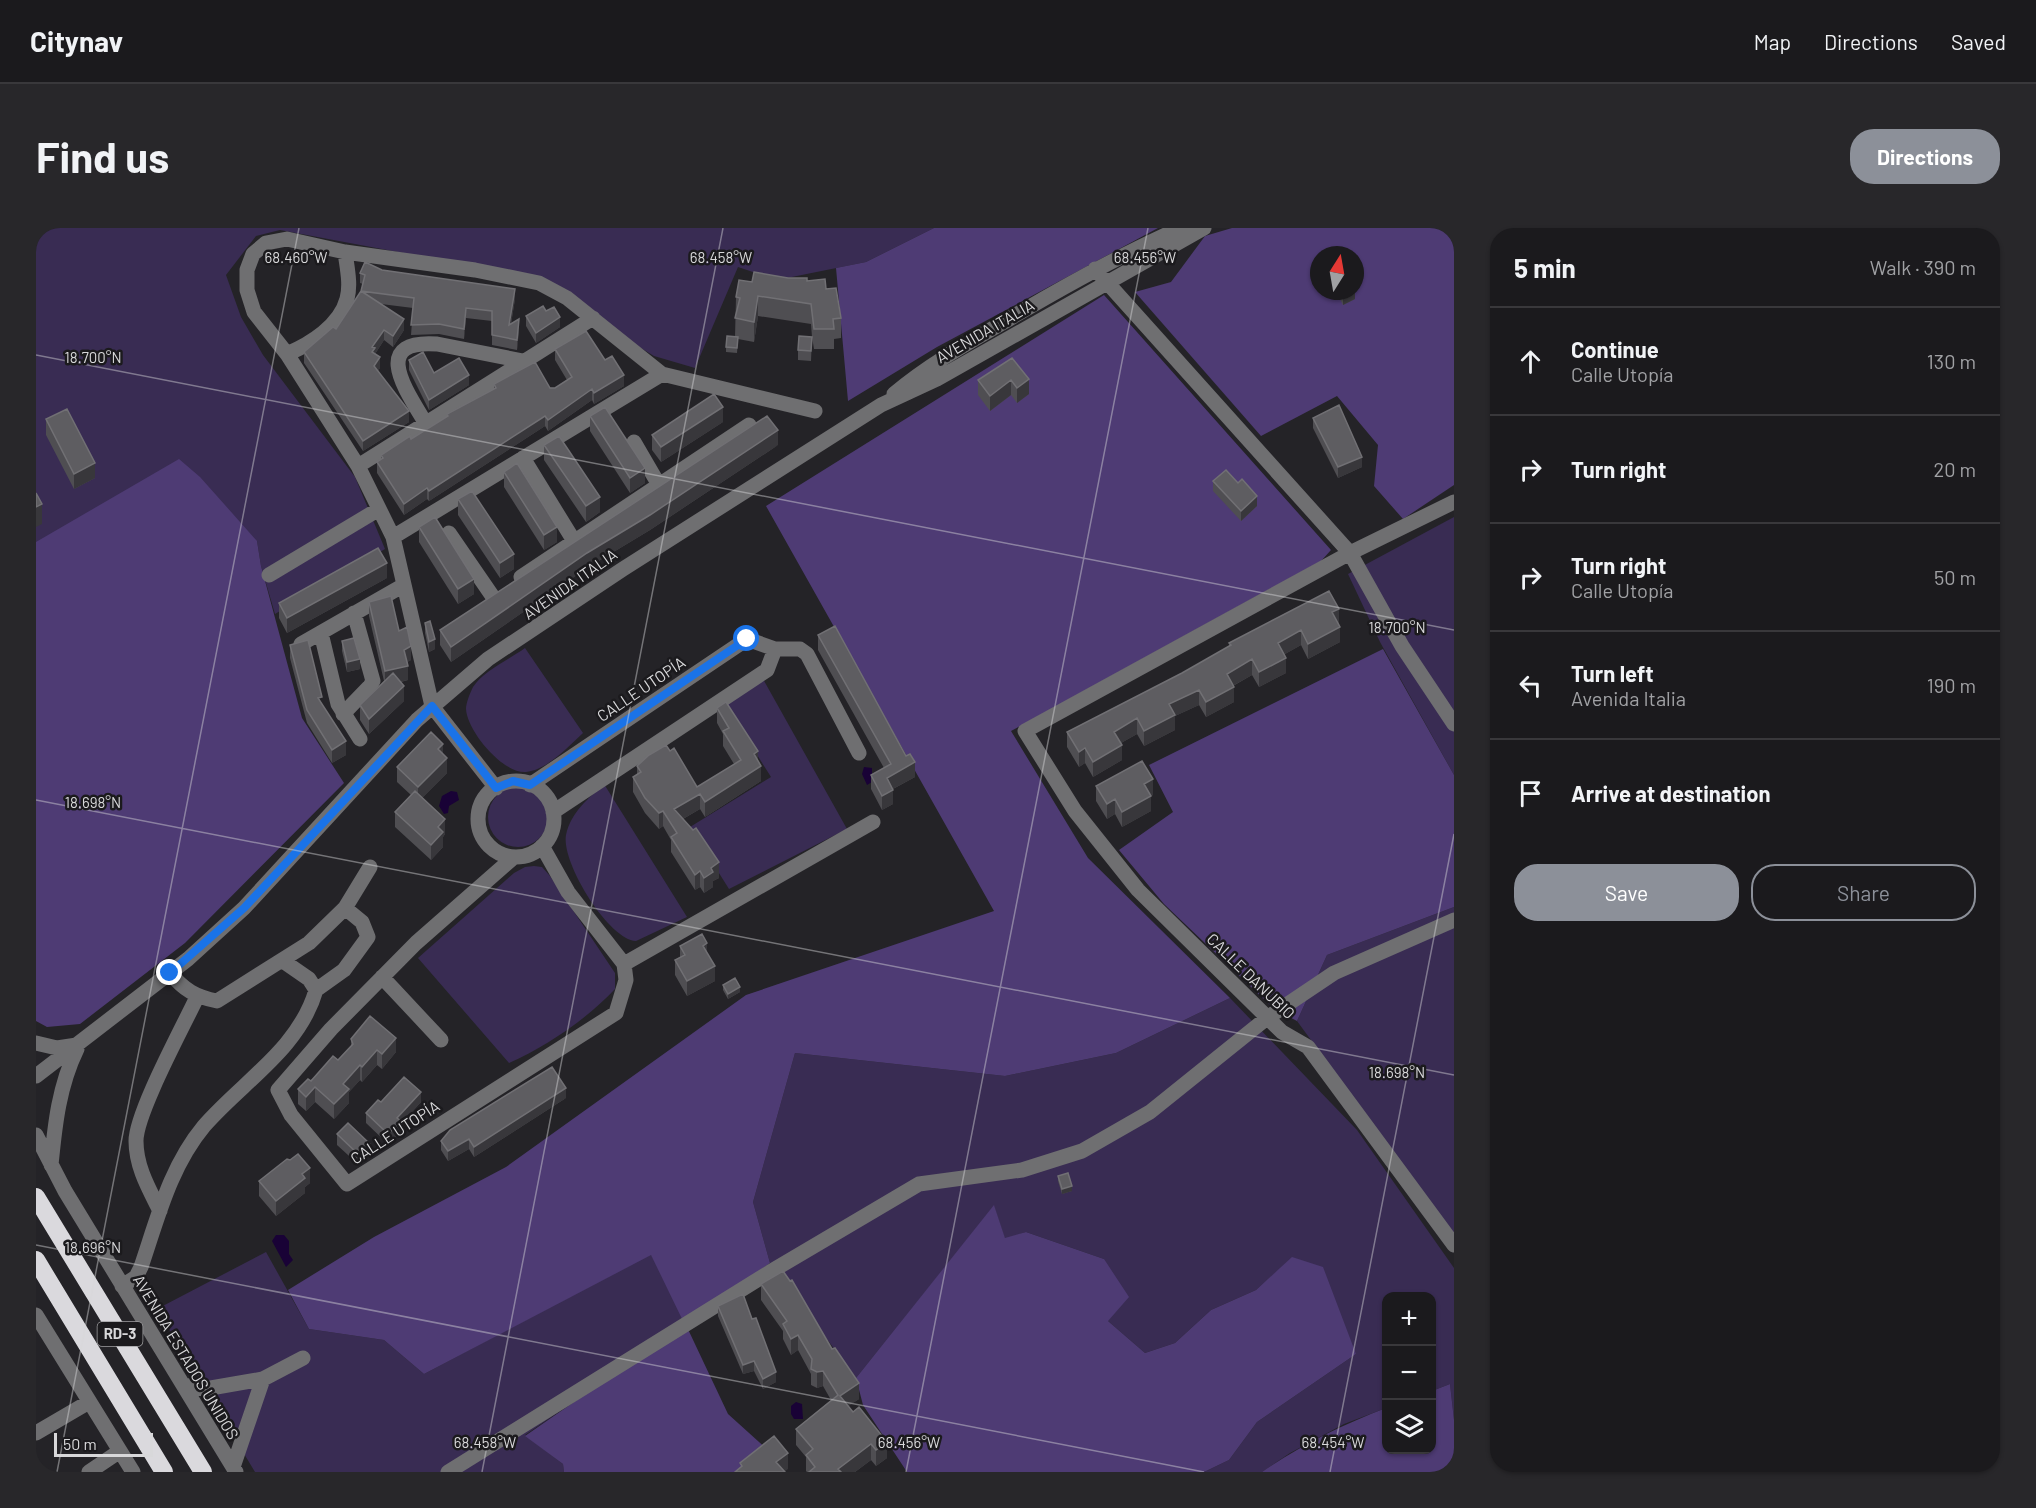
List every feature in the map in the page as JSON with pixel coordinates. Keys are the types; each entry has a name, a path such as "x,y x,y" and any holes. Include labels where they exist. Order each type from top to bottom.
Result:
{"highway":[{"name":"RD-3","path":"36,1197 202,1472"},
{"name":"RD-3","path":"36,1260 164,1472"}],"street":[{"path":"881,405 924,370 1095,269 1181,228"},
{"name":"AVENIDA ITALIA","path":"36,1076 170,973 244,908 432,706 488,659 623,569 881,405 931,382 1204,228"},
{"path":"496,788 432,706 393,537 358,466 287,354 254,312 246,290 247,270 253,254 266,243 276,239 303,241 345,252 476,270 539,283 567,298 662,374 815,411"},
{"path":"287,354 311,344 329,327 347,301 349,281 345,252"},
{"path":"1095,269 1350,553 1402,646 1454,724"},
{"path":"358,466 593,318"},
{"path":"426,424 402,382 397,365 398,357 408,347 424,343 437,344 523,361"},
{"path":"393,537 662,374"},
{"path":"449,532 497,594 749,425"},
{"path":"633,442 659,485"},
{"path":"523,458 574,541"},
{"path":"1350,553 1454,502"},
{"path":"269,575 379,509"},
{"name":"CALLE DANUBIO","path":"1350,553 1025,731 1075,811 1138,890 1282,1032 1308,1047 1454,1245"},
{"path":"301,644 404,585"},
{"path":"343,714 373,681 354,613"},
{"path":"321,633 338,704 360,739"},
{"name":"CALLE UTOPÍA","path":"530,785 747,639 775,649 792,647 807,654 859,753"},
{"path":"553,812 767,670 775,649"},
{"path":"513,781 530,785 546,796 553,812 552,831 542,846 526,856 514,857 491,848 478,826 478,813 482,802 496,788 513,781"},
{"path":"542,846 568,892 624,964 873,822"},
{"name":"CALLE UTOPÍA","path":"514,857 416,943 331,1029 278,1090 291,1115 347,1184 615,1013 626,980 624,964"},
{"path":"170,973 182,988 198,997 217,1001 309,943 345,908 369,867"},
{"path":"122,1287 136,1277 141,1266 176,1166 205,1126 280,1053 313,1001 316,990 344,970 368,937 362,922 345,908"},
{"path":"448,1472 770,1272 919,1184 1022,1170 1082,1151 1150,1112 1267,1018 1334,973 1454,920"},
{"path":"283,961 309,979 316,990"},
{"path":"382,977 441,1040"},
{"path":"160,1211 139,1168 136,1140 141,1115 198,997"},
{"path":"36,1043 57,1048 80,1044"},
{"path":"51,1165 61,1090 66,1072 80,1044"},
{"name":"AVENIDA ESTADOS UNIDOS","path":"36,1135 122,1287 234,1470"},
{"path":"36,1315 133,1472"},
{"path":"183,1385 205,1389 263,1379 303,1358"},
{"path":"234,1470 263,1379"},
{"path":"36,1433 89,1402"},
{"path":"89,1472 120,1451"}],"shaded area":[{"path":"36,228 934,228 866,262 777,280 738,267 695,368 654,356 521,275 280,230 256,236 226,275 241,317 263,355 355,477 385,549 275,614 261,566 257,541 36,542"},
{"path":"934,228 1158,228 937,347 848,401 836,268 866,262"},
{"path":"1232,228 1454,228 1454,485 1403,519 1374,486 1378,445 1337,396 1261,436 1135,292 1171,282 1205,236"},
{"path":"1104,295 1331,550 1321,561 1011,731 1088,858 1230,998 1116,1053 1005,1076 795,1053 753,1202 770,1263 686,1325 728,1414 768,1450 744,1472 564,1472 563,1464 525,1436 685,1325 651,1255 424,1374 384,1340 309,1329 288,1290 374,1237 506,1167 746,995 994,911 766,506"},
{"path":"179,459 200,477 257,541 261,566 302,718 344,783 185,943 80,1024 47,1027 36,1021 36,542"},
{"path":"1454,517 1454,775 1380,642 1348,574"},
{"path":"525,648 583,733 550,762 526,772 507,766 488,750 473,728 466,709 467,701 477,681"},
{"path":"1383,649 1454,775 1454,907 1327,955 1297,1021 1274,1009 1164,904 1119,850 1173,812 1149,765"},
{"path":"763,679 847,829 729,889 690,827 771,777 725,704"},
{"path":"864,767 872,768 872,782 867,785 862,774"},
{"path":"604,784 687,917 636,941 625,937 600,914 579,880 566,847 566,835 572,819 581,806"},
{"path":"518,787 539,796 548,817 539,838 518,847 497,838 488,817 497,796"},
{"path":"451,791 457,792 459,800 449,806 448,813 444,814 439,806 442,796"},
{"path":"525,867 542,867 550,876 615,973 615,989 566,1031 509,1063 418,958 514,873"},
{"path":"1454,907 1454,1235 1297,1021 1327,955"},
{"path":"1230,998 1357,1130 1454,1268 1454,1420 1450,1384 1436,1389 1436,1292 1382,1292 1382,1410 1344,1424 1290,1453 1262,1472 1204,1472 1229,1460 1257,1422 1356,1354 1292,1258 1256,1290 1211,1310 1175,1343 1145,1353 1108,1321 1104,1259 1026,1232 1005,1239 994,1206 856,1378 770,1263 753,1202 795,1053 1005,1076 1116,1053"},
{"path":"994,1205 1005,1238 1026,1232 1104,1259 1129,1297 1108,1321 1145,1353 1175,1343 1211,1310 1256,1290 1292,1257 1323,1267 1356,1354 1257,1422 1229,1460 1204,1472 907,1472 863,1405 856,1378"},
{"path":"276,1235 284,1235 289,1241 289,1254 293,1260 286,1267 272,1241"},
{"path":"266,1252 309,1329 384,1340 424,1374 651,1254 686,1325 525,1435 563,1464 564,1472 255,1472 157,1309"},
{"path":"1450,1384 1454,1420 1454,1472 1262,1472 1322,1436 1382,1410 1382,1454 1436,1454 1436,1389"},
{"path":"796,1402 802,1404 803,1419 794,1419 791,1414 791,1406"}],"building":[{"path":"365,262 382,270 515,289 509,325 519,319 517,340 492,335 492,311 466,308 464,329 439,324 411,325 414,298 361,291 365,275 360,273"},
{"path":"754,272 788,278 807,278 807,281 825,279 826,289 836,288 841,318 833,319 834,329 814,329 811,304 758,296 754,322 735,318 740,298 736,297 739,280 752,282"},
{"path":"361,291 404,319 393,336 384,330 372,347 375,348 372,352 380,357 374,366 409,411 363,441 304,352 333,327 336,329"},
{"path":"543,306 546,311 554,307 560,317 536,333 526,316"},
{"path":"586,331 605,360 612,356 624,375 594,393 592,389 548,420 545,416 429,491 427,488 404,504 377,462 383,458 381,455 410,436 411,439 448,416 447,414 496,388 494,384 535,362 550,388 555,388 572,377 555,349"},
{"path":"727,336 738,337 737,348 726,347"},
{"path":"799,336 812,337 811,351 798,350"},
{"path":"423,352 434,373 459,358 469,375 429,400 409,360"},
{"path":"1012,358 1029,379 1017,388 1011,380 990,396 978,380"},
{"path":"714,394 723,407 661,447 652,435"},
{"path":"1339,405 1362,457 1338,467 1313,418"},
{"path":"605,407 645,468 630,478 590,416"},
{"path":"67,409 95,463 74,474 46,419"},
{"path":"767,416 778,430 650,515 587,553 451,647 440,630"},
{"path":"559,436 600,497 586,506 544,445"},
{"path":"517,463 557,527 544,535 504,472"},
{"path":"1226,470 1238,483 1242,479 1257,496 1241,511 1213,481"},
{"path":"472,491 514,554 500,563 458,499"},
{"path":"36,493 42,504 36,507"},
{"path":"435,517 474,579 458,589 419,527"},
{"path":"378,548 387,563 287,618 279,603"},
{"path":"1329,591 1339,609 1332,612 1340,627 1308,644 1301,630 1278,643 1286,658 1259,672 1252,659 1227,674 1234,687 1206,702 1199,690 1169,704 1175,715 1144,731 1137,718 1114,732 1122,745 1093,762 1085,748 1079,752 1067,732 1182,673 1231,645 1229,643"},
{"path":"391,596 399,631 407,627 411,646 404,650 408,666 385,671 369,602"},
{"path":"430,621 435,639 429,642 425,623"},
{"path":"835,626 906,756 910,754 915,762 887,778 893,790 882,796 871,775 891,764 818,635"},
{"path":"354,638 360,659 347,662 342,641"},
{"path":"308,640 322,697 318,698 346,741 332,750 307,710 290,645"},
{"path":"393,673 404,686 369,719 360,705"},
{"path":"726,702 758,751 754,754 761,766 705,802 700,794 674,809 693,830 696,828 719,862 711,868 713,872 704,878 700,871 695,875 671,837 677,833 663,811 659,813 645,798 633,777 641,772 637,766 649,755 666,745 670,751 674,748 697,787 741,760 723,731 729,728 717,708"},
{"path":"431,732 443,744 438,749 447,758 418,787 397,767"},
{"path":"1142,761 1153,779 1144,784 1151,796 1122,812 1115,799 1107,804 1096,786"},
{"path":"415,791 445,819 438,827 443,832 431,845 395,812"},
{"path":"702,934 707,943 703,946 715,966 687,981 675,960 685,955 680,946"},
{"path":"735,978 740,987 728,994 723,985"},
{"path":"370,1016 396,1038 382,1054 377,1050 362,1067 360,1065 343,1084 349,1089 334,1104 315,1087 306,1097 298,1089 308,1079 311,1081 333,1056 338,1060 353,1044 351,1039"},
{"path":"552,1067 566,1088 474,1147 469,1139 448,1151 441,1141 450,1130"},
{"path":"404,1077 421,1092 397,1118 401,1121 388,1134 366,1113 378,1100 381,1102"},
{"path":"348,1123 370,1144 359,1155 337,1134"},
{"path":"298,1154 310,1168 302,1174 305,1178 276,1201 259,1181 287,1159 290,1160"},
{"path":"1068,1173 1072,1186 1062,1189 1058,1176"},
{"path":"783,1271 790,1281 792,1280 832,1349 835,1348 859,1383 840,1396 853,1412 859,1407 887,1442 876,1450 871,1444 838,1469 841,1472 809,1472 815,1467 806,1455 813,1449 796,1429 838,1395 823,1371 817,1372 811,1369 812,1359 798,1335 791,1339 783,1324 787,1321 761,1284"},
{"path":"743,1294 752,1319 756,1318 776,1372 763,1379 754,1361 743,1365 718,1306"},
{"path":"774,1436 788,1453 776,1462 785,1472 735,1472 742,1466 740,1463"}],"route":[{"path":"170,973 244,908 387,751 432,706 496,788 513,781 530,785 747,639"}]}
